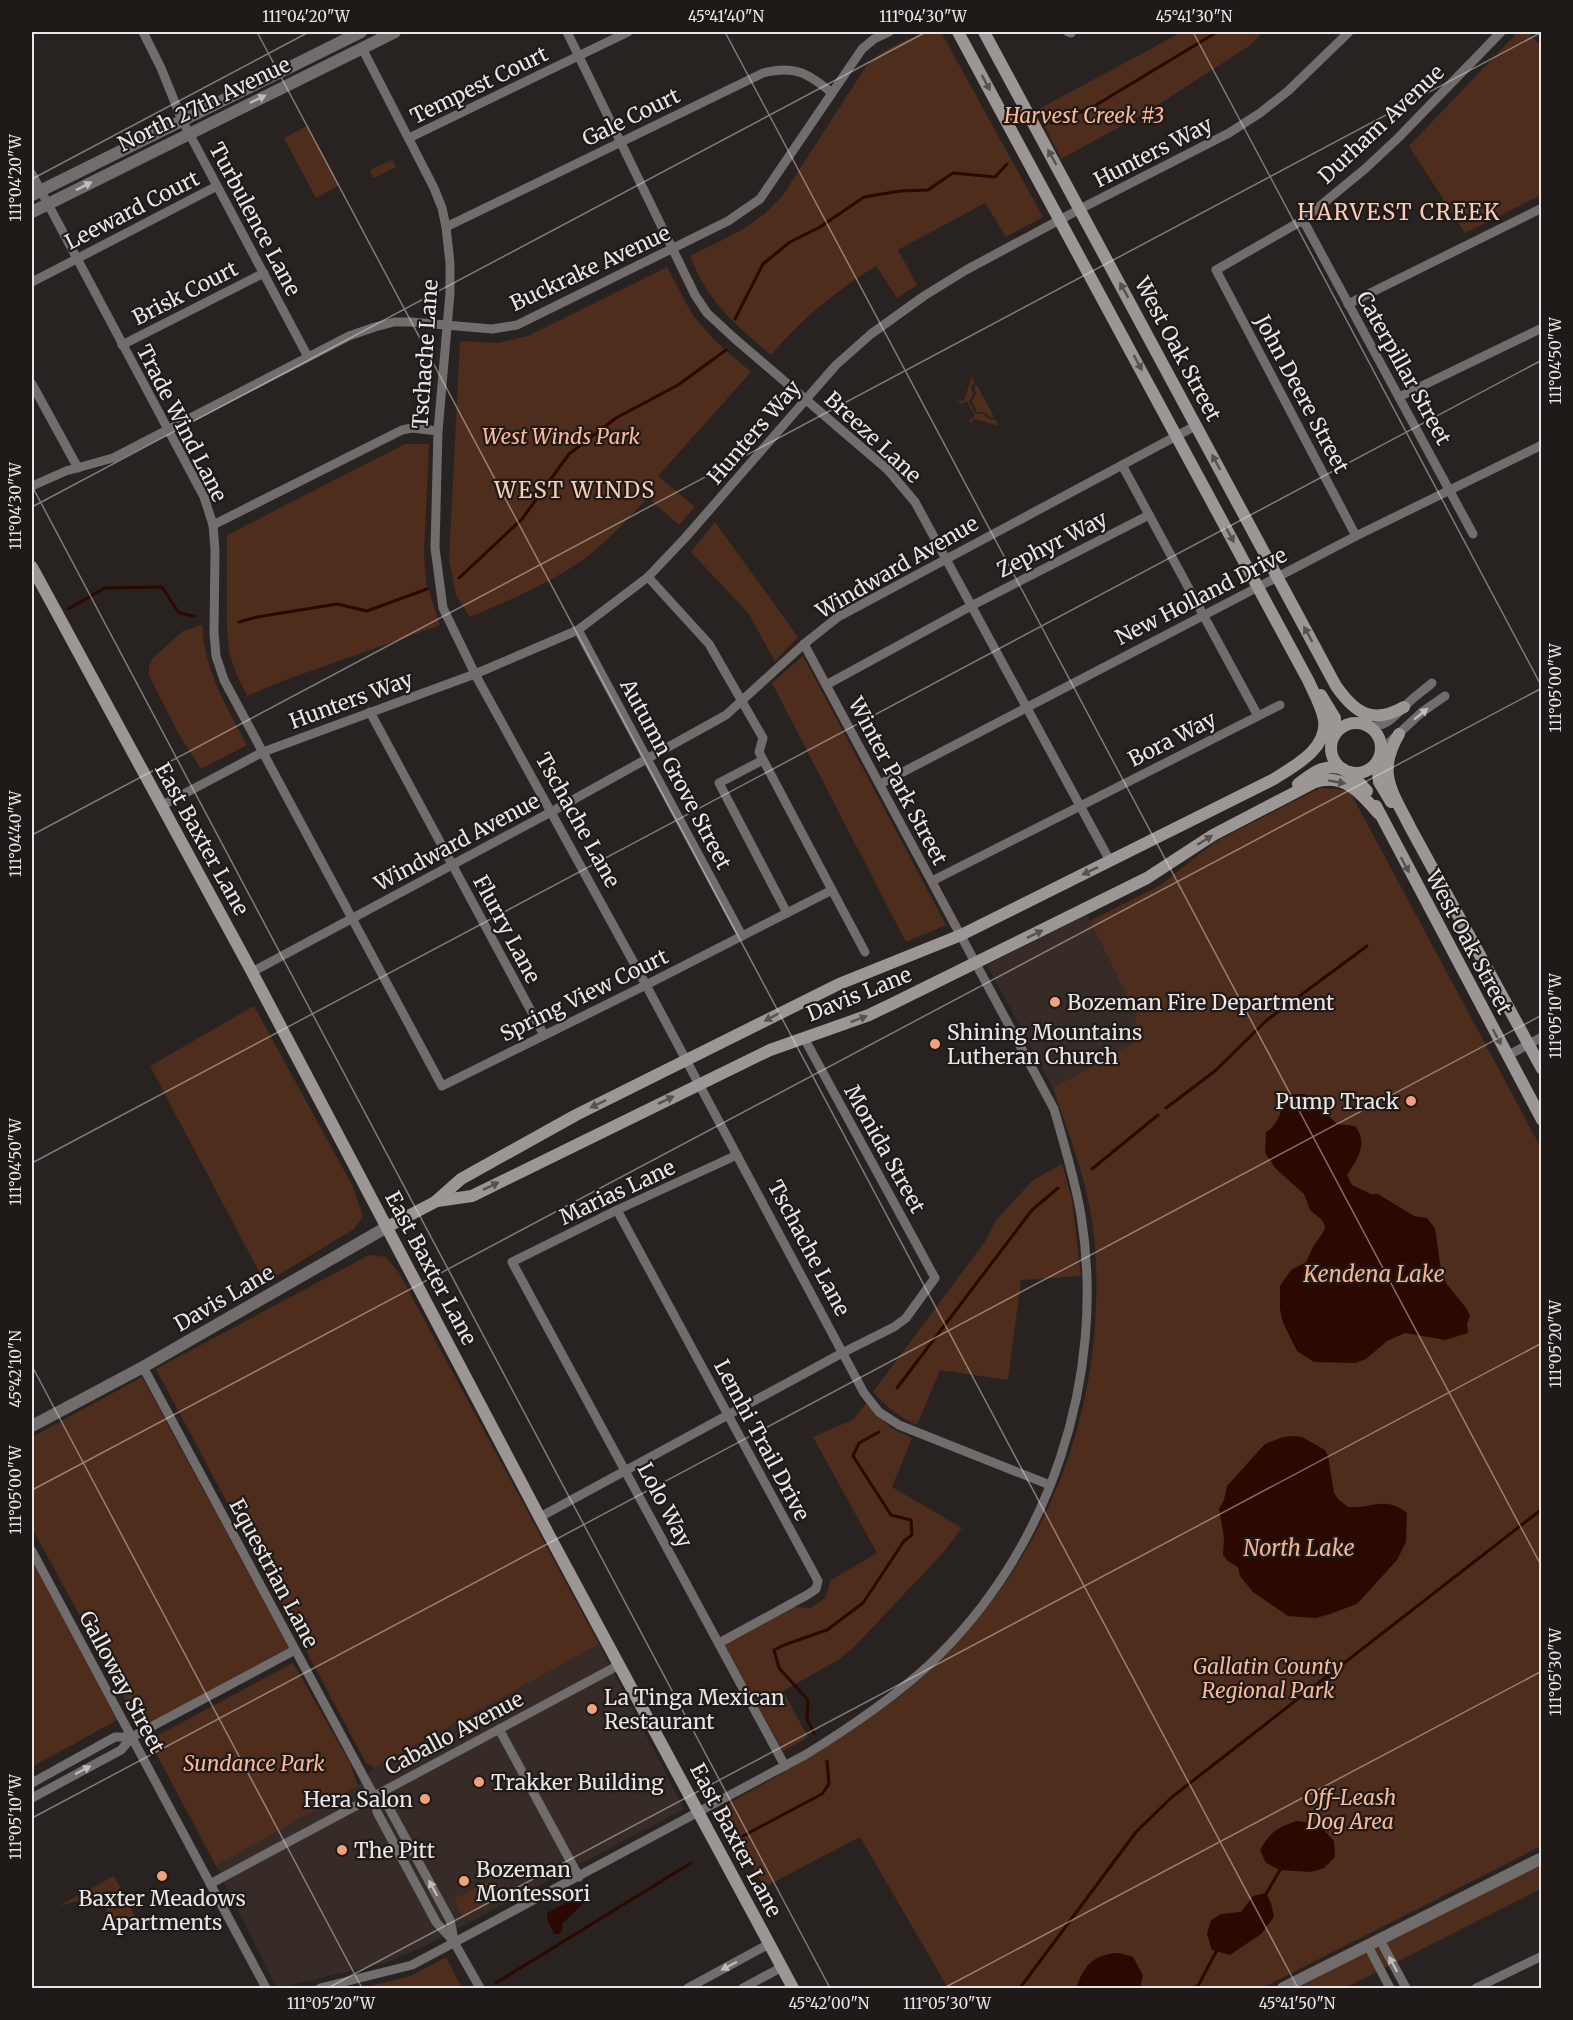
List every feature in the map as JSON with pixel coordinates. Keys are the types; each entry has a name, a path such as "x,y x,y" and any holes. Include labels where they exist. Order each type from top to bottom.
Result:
{"main road":[{"name":"West Oak Street","path":"958,32 1308,681"},
{"name":"West Oak Street","path":"984,32 1336,686"},
{"name":"East Baxter Lane","path":"32,567 252,972 793,1989"},
{"path":"1308,681 1321,694 1335,718 1333,757 1372,798 1378,813"},
{"path":"1274,779 1309,755 1322,737 1324,720 1308,681"},
{"path":"1336,686 1346,700 1364,714 1383,716 1404,707"},
{"path":"1336,686 1347,710 1377,733 1381,741 1379,782 1410,827"},
{"path":"1274,779 1299,769 1324,751 1347,724 1366,725"},
{"path":"1399,734 1388,756 1387,775 1410,827"},
{"path":"1287,796 1298,785 1328,766 1367,771 1379,756"},
{"name":"Davis Lane","path":"387,1227 435,1202 461,1179 576,1115 839,984 961,935 1274,779"},
{"path":"1287,796 1319,781 1342,782 1355,788 1378,813"},
{"name":"Davis Lane","path":"435,1202 472,1196 770,1050 869,1015 1147,878 1213,835 1287,796"},
{"name":"West Oak Street","path":"1378,813 1542,1120"},
{"name":"West Oak Street","path":"1410,827 1542,1069"}],"street":[{"name":"Turbulence Lane","path":"143,32 161,68 182,120 308,357"},
{"name":"North 27th Avenue","path":"36,193 356,32"},
{"name":"Tschache Lane","path":"356,32 434,188 446,227 450,263 448,324 438,431 435,548 443,608 475,674 646,985 844,1352 864,1394 879,1412 899,1425 1050,1485"},
{"name":"North 27th Avenue","path":"32,212 395,32"},
{"name":"Breeze Lane","path":"567,32 695,295 707,313 888,470 915,502 1110,861"},
{"name":"Tempest Court","path":"409,138 628,32"},
{"name":"Buckrake Avenue","path":"32,486 46,479 113,458 349,336 394,322 448,324 492,329 517,325 728,221 760,199 773,183 872,35 889,32"},
{"name":"Hunters Way","path":"161,806 263,752 475,674 578,630 648,577 690,533 836,365 879,328 939,286 1080,209 1229,133 1260,113 1306,75 1349,32"},
{"name":"Durham Avenue","path":"1216,270 1303,220 1366,168 1501,32"},
{"name":"Gale Court","path":"446,227 749,78 776,69 801,71 812,76 832,93"},
{"name":"Trade Wind Lane","path":"32,174 36,193 47,204 204,497 213,525 214,633 216,656 224,680 442,1086"},
{"name":"Leeward Court","path":"32,282 217,186"},
{"path":"1348,304 1542,208"},
{"name":"Caterpillar Street","path":"1303,220 1473,534"},
{"name":"John Deere Street","path":"1216,270 1356,536"},
{"name":"Brisk Court","path":"122,345 264,273"},
{"path":"1399,397 1542,328"},
{"path":"32,384 78,468"},
{"name":"Windward Avenue","path":"252,972 551,812 726,715 804,644 838,617 1197,425"},
{"path":"213,525 402,430 412,428 438,431"},
{"name":"New Holland Drive","path":"880,784 1356,536 1542,445"},
{"path":"1122,465 1258,716"},
{"name":"Zephyr Way","path":"826,684 1149,514"},
{"path":"648,577 709,644 742,701 763,738 759,752 865,952"},
{"name":"Autumn Grove Street","path":"578,630 742,936"},
{"name":"Winter Park Street","path":"320,1989 412,1965 785,1766 832,1738 887,1700 930,1663 984,1604 1008,1569 1050,1485 1064,1451 1077,1404 1085,1346 1087,1306 1085,1260 1076,1188 1054,1109 804,644"},
{"path":"1366,725 1387,723 1432,683"},
{"path":"1379,756 1422,712 1445,696"},
{"name":"Bora Way","path":"932,881 1280,705"},
{"name":"Flurry Lane","path":"370,712 544,1035"},
{"path":"763,760 719,783 787,913"},
{"name":"Spring View Court","path":"442,1086 832,890"},
{"name":"Monida Street","path":"804,1038 935,1278 906,1318 894,1328 844,1352"},
{"path":"1507,1056 1542,1038"},
{"name":"Marias Lane","path":"512,1262 617,1210 737,1155"},
{"name":"Lemhi Trail Drive","path":"617,1210 818,1581 816,1588 807,1595 719,1643"},
{"name":"Davis Lane","path":"32,1426 143,1367 387,1227"},
{"name":"Lolo Way","path":"512,1262 785,1766"},
{"path":"540,1517 844,1352"},
{"name":"Equestrian Lane","path":"143,1367 374,1796 376,1812 436,1922 454,1942 480,1989"},
{"name":"Galloway Street","path":"32,1551 266,1989"},
{"path":"32,1798 121,1750 132,1737 295,1650"},
{"name":"Caballo Avenue","path":"210,1884 619,1665"},
{"path":"499,1729 579,1877"},
{"path":"32,1783 115,1737 132,1737"},
{"path":"1283,1989 1542,1858"},
{"path":"1380,1940 1406,1989"},
{"path":"688,1989 770,1944"},
{"path":"1368,1946 1390,1989"},
{"path":"1476,1989 1542,1956"},
{"path":"743,1989 782,1967"}],"shaded area":[{"path":"1087,915 1136,1015 1131,1044 1053,1088 987,965"},
{"path":"599,1644 684,1809 423,1947 385,1963 277,1988 216,1866 358,1786 374,1768"}],"green space":[{"path":"925,32 941,32 1043,217 1006,237 985,203 898,250 917,285 897,298 876,266 820,306 771,355 734,322 714,300 697,273 690,256 740,231 762,216 783,195 871,61 885,51"},
{"name":"Harvest Creek #3","path":"1182,32 1263,32 1249,46 1150,110 1061,159 1037,110"},
{"path":"1518,32 1527,32 1541,46 1541,195 1465,233 1409,146"},
{"path":"307,126 339,185 316,198 284,138"},
{"path":"392,160 396,167 373,178 370,170"},
{"name":"West Winds Park","path":"667,267 692,314 714,340 751,372 658,476 695,507 679,525 648,498 602,544 572,567 529,591 470,617 456,595 449,560 460,341 499,343 528,336"},
{"path":"972,376 975,382 971,386 973,394 969,401 975,413 983,414 991,420 995,419 999,426 974,419 971,423 969,420 975,416 967,401 961,404 958,400 964,401"},
{"path":"977,385 994,417 991,418 986,413 977,412 972,401 976,394 974,386"},
{"path":"405,444 429,444 424,552 426,582 440,625 247,696 229,652 227,535"},
{"path":"715,522 798,637 775,661 748,613 691,552"},
{"path":"202,625 207,658 217,687 247,745 201,769 180,736 149,676 149,666 153,658 183,631"},
{"path":"803,656 946,925 906,942 772,683"},
{"name":"Gallatin County Regional Park","path":"1320,788 1349,790 1541,1148 1541,1846 1262,1988 948,1988 860,1837 764,1887 721,1808 819,1751 908,1690 958,1642 997,1594 1030,1543 1057,1488 1077,1431 1090,1371 1096,1309 1095,1246 1089,1205 1067,1126 1053,1088 1131,1044 1136,1015 1090,921 1159,886 1215,842"},
{"path":"254,1006 352,1185 363,1216 354,1229 265,1283 150,1066"},
{"path":"1062,1164 1072,1200 1081,1276 1021,1280 1008,1380 940,1370 917,1425 904,1419 873,1392 984,1243 996,1220 1033,1180"},
{"path":"369,1255 386,1257 399,1273 599,1644 374,1768 366,1763 156,1369"},
{"path":"142,1377 289,1648 141,1728 32,1528 32,1437"},
{"path":"866,1403 891,1428 912,1438 892,1487 962,1528 941,1555 855,1646 838,1660 783,1691 808,1737 783,1751 724,1644 795,1607 811,1608 825,1598 831,1580 877,1553 813,1437 854,1419"},
{"path":"32,1561 117,1720 32,1767"},
{"name":"Sundance Park","path":"293,1663 350,1763 358,1786 216,1866 149,1740"},
{"path":"1541,1862 1541,1889 1345,1988 1298,1988"},
{"path":"114,1876 137,1920 111,1926 103,1894 59,1906"},
{"path":"490,1880 499,1898 463,1917 454,1899"},
{"path":"446,1957 462,1988 361,1988 411,1976"}],"water":[{"name":"Kendena Lake","path":"1292,1094 1306,1094 1337,1124 1355,1126 1359,1132 1360,1151 1347,1175 1352,1185 1371,1194 1378,1194 1414,1216 1427,1218 1435,1228 1441,1270 1446,1283 1470,1315 1467,1324 1468,1333 1445,1340 1405,1333 1387,1341 1366,1359 1355,1363 1314,1362 1297,1351 1283,1323 1280,1309 1280,1286 1291,1270 1306,1262 1325,1226 1322,1220 1310,1210 1304,1194 1275,1168 1265,1153 1266,1132 1275,1124"},
{"name":"North Lake","path":"1283,1437 1302,1437 1325,1450 1334,1493 1348,1507 1385,1504 1407,1513 1406,1542 1397,1560 1357,1604 1316,1618 1288,1616 1253,1592 1240,1576 1238,1567 1223,1555 1224,1538 1219,1509 1227,1486 1265,1444"},
{"path":"1297,1821 1318,1824 1334,1841 1335,1857 1324,1868 1311,1872 1280,1870 1266,1863 1260,1850 1267,1839 1285,1825"},
{"path":"1266,1893 1274,1917 1261,1934 1230,1955 1212,1950 1207,1934 1211,1920 1221,1914 1241,1912 1253,1896"},
{"path":"579,1896 586,1901 562,1924 559,1934 554,1934 547,1919 547,1913"},
{"path":"1119,1953 1133,1957 1143,1975 1140,1987 1076,1988 1091,1962 1103,1956"}],"waterway":[{"path":"1051,123 1091,108 1217,32"},
{"path":"735,319 763,264 790,242 820,227 864,197 900,191 928,190 953,173 995,177 1007,164"},
{"path":"459,578 522,519 569,454 616,418 678,385 726,350"},
{"path":"68,609 105,588 162,587 179,613 194,616"},
{"path":"239,622 337,604 367,611 427,589"},
{"path":"1166,1108 1215,1071 1267,1020 1367,946"},
{"path":"1092,1169 1158,1115"},
{"path":"897,1388 1032,1210 1058,1188"},
{"path":"814,1733 807,1719 808,1700 779,1668 774,1650 827,1630 863,1603 904,1541 912,1535 911,1520 891,1515 853,1456 859,1443 879,1432"},
{"path":"1020,1988 1136,1832 1172,1797 1542,1509"},
{"path":"743,1836 822,1794 829,1784 827,1761"},
{"path":"496,1983 691,1863"},
{"path":"1266,1894 1280,1870"},
{"path":"1191,1988 1198,1986 1217,1950"}],"place":[{"name":"Bozeman Fire Department","path":"1055,1002"},
{"name":"Shining Mountains Lutheran Church","path":"935,1044"},
{"name":"Pump Track","path":"1411,1101"},
{"name":"La Tinga Mexican Restaurant","path":"592,1709"},
{"name":"Trakker Building","path":"479,1782"},
{"name":"Hera Salon","path":"425,1799"},
{"name":"The Pitt","path":"342,1850"},
{"name":"Baxter Meadows Apartments","path":"162,1876"},
{"name":"Bozeman Montessori","path":"464,1881"}],"district":[{"name":"HARVEST CREEK","path":"1399,212"},
{"name":"WEST WINDS","path":"575,490"}],"park label":[{"name":"Off-Leash Dog Area","path":"1350,1809"}]}
